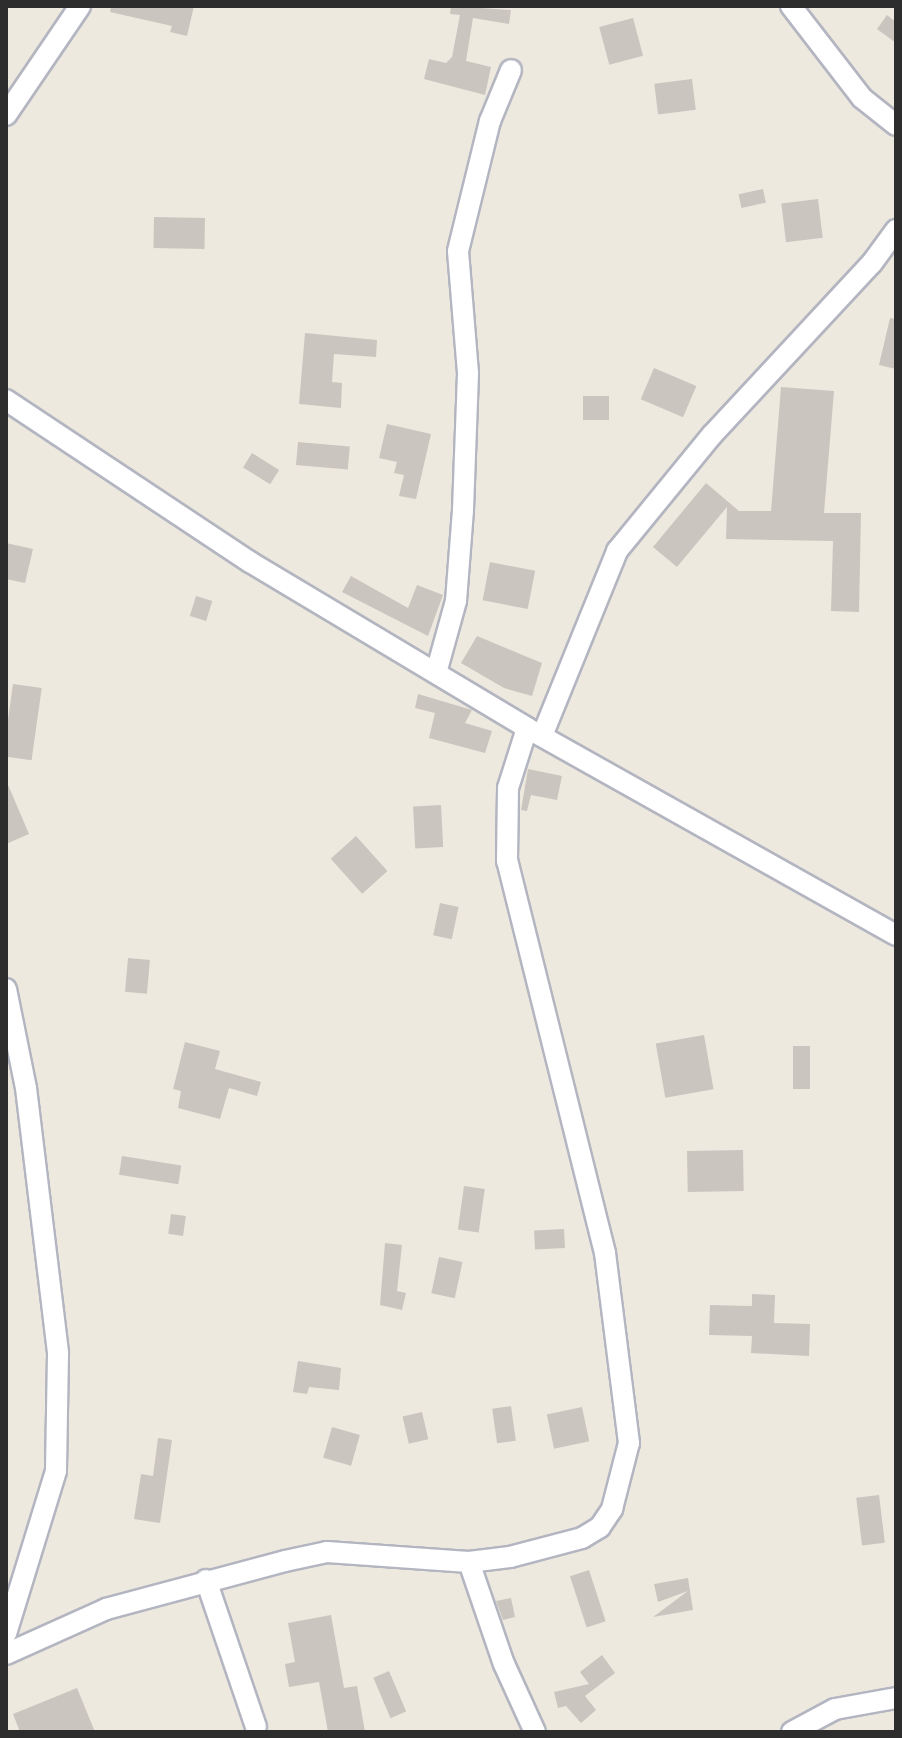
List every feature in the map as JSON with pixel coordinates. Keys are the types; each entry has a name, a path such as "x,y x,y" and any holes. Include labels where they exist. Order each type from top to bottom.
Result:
{"street":[{"path":"6,115 80,6"},
{"path":"791,6 862,98 896,125"},
{"path":"436,673 456,601 463,510 468,373 458,251 490,121 511,70"},
{"path":"6,1654 106,1609 206,1580 327,1552 469,1562 554,1548 600,1527 617,1495 629,1443 602,1238 507,861 508,788 617,551 701,447 872,263 896,230"},
{"path":"6,400 250,562 534,732 896,935"},
{"path":"6,989 26,1088 58,1354 56,1471 9,1624 40,1637"},
{"path":"469,1562 504,1664 535,1732"},
{"path":"206,1580 256,1727"},
{"path":"792,1732 835,1709 896,1698"}],"building":[{"path":"111,6 194,6 187,36 170,32 172,26 110,12"},
{"path":"451,6 511,10 509,24 473,18 466,61 491,67 485,95 424,79 429,59 446,63 452,57 460,15 450,14"},
{"path":"887,15 896,22 896,43 877,29"},
{"path":"633,18 643,56 609,65 599,27"},
{"path":"692,79 696,110 658,114 654,84"},
{"path":"763,189 766,203 741,208 739,194"},
{"path":"818,199 823,238 786,242 781,204"},
{"path":"154,217 205,218 204,249 153,248"},
{"path":"890,318 896,319 896,369 879,365"},
{"path":"305,333 377,340 376,357 334,354 332,382 342,383 341,408 299,404"},
{"path":"654,368 696,386 683,417 641,399"},
{"path":"781,387 834,391 824,513 861,513 859,612 831,611 833,541 726,539 727,507 677,567 653,547 706,483 739,511 771,511"},
{"path":"583,396 609,396 609,420 583,420"},
{"path":"387,424 431,434 416,499 399,496 404,475 394,473 397,462 379,458"},
{"path":"298,442 350,447 348,469 296,465"},
{"path":"252,453 279,470 270,484 243,467"},
{"path":"6,543 33,549 25,583 6,579"},
{"path":"490,562 535,571 528,609 483,600"},
{"path":"351,576 408,608 417,585 443,595 428,636 342,592"},
{"path":"196,596 212,601 206,621 190,616"},
{"path":"477,636 542,663 532,696 504,688 461,663"},
{"path":"13,684 42,688 32,760 6,757"},
{"path":"418,694 472,710 465,723 492,731 485,753 429,738 435,713 415,708"},
{"path":"528,769 562,776 557,800 531,795 527,811 521,810"},
{"path":"6,780 29,834 6,844"},
{"path":"441,805 443,847 415,848 413,806"},
{"path":"356,836 387,871 362,894 331,859"},
{"path":"440,903 459,907 452,939 433,935"},
{"path":"128,958 150,960 147,994 125,992"},
{"path":"704,1035 714,1089 665,1098 656,1044"},
{"path":"185,1042 220,1051 215,1069 261,1082 257,1096 229,1088 220,1119 178,1108 181,1091 173,1089"},
{"path":"793,1046 810,1046 810,1089 793,1089"},
{"path":"743,1150 744,1191 688,1192 687,1151"},
{"path":"122,1156 181,1165 178,1184 119,1175"},
{"path":"464,1186 485,1189 479,1232 458,1230"},
{"path":"171,1214 186,1216 183,1236 168,1234"},
{"path":"564,1229 565,1248 535,1250 534,1231"},
{"path":"385,1243 402,1245 397,1291 406,1293 402,1310 380,1305"},
{"path":"439,1257 462,1262 455,1298 431,1293"},
{"path":"752,1294 775,1295 774,1323 810,1324 809,1356 751,1353 752,1336 709,1335 710,1305 752,1306"},
{"path":"298,1361 341,1368 339,1390 309,1387 307,1394 293,1392"},
{"path":"511,1406 516,1441 497,1443 492,1409"},
{"path":"582,1407 589,1441 554,1449 547,1414"},
{"path":"422,1412 428,1439 409,1444 403,1416"},
{"path":"332,1427 360,1435 351,1466 323,1458"},
{"path":"158,1438 172,1440 160,1523 134,1519 141,1474 153,1476"},
{"path":"879,1495 885,1543 862,1545 856,1498"},
{"path":"589,1570 606,1621 587,1628 570,1576"},
{"path":"688,1578 693,1610 653,1617 688,1591 658,1602 654,1584"},
{"path":"511,1598 515,1617 503,1620 496,1601"},
{"path":"331,1615 344,1688 357,1686 365,1732 328,1732 319,1682 289,1687 285,1664 295,1662 288,1623"},
{"path":"602,1655 615,1673 585,1696 596,1710 581,1723 566,1706 558,1708 554,1692 589,1684 580,1672"},
{"path":"389,1671 406,1712 391,1718 373,1678"},
{"path":"77,1688 95,1732 20,1732 13,1714"}]}
